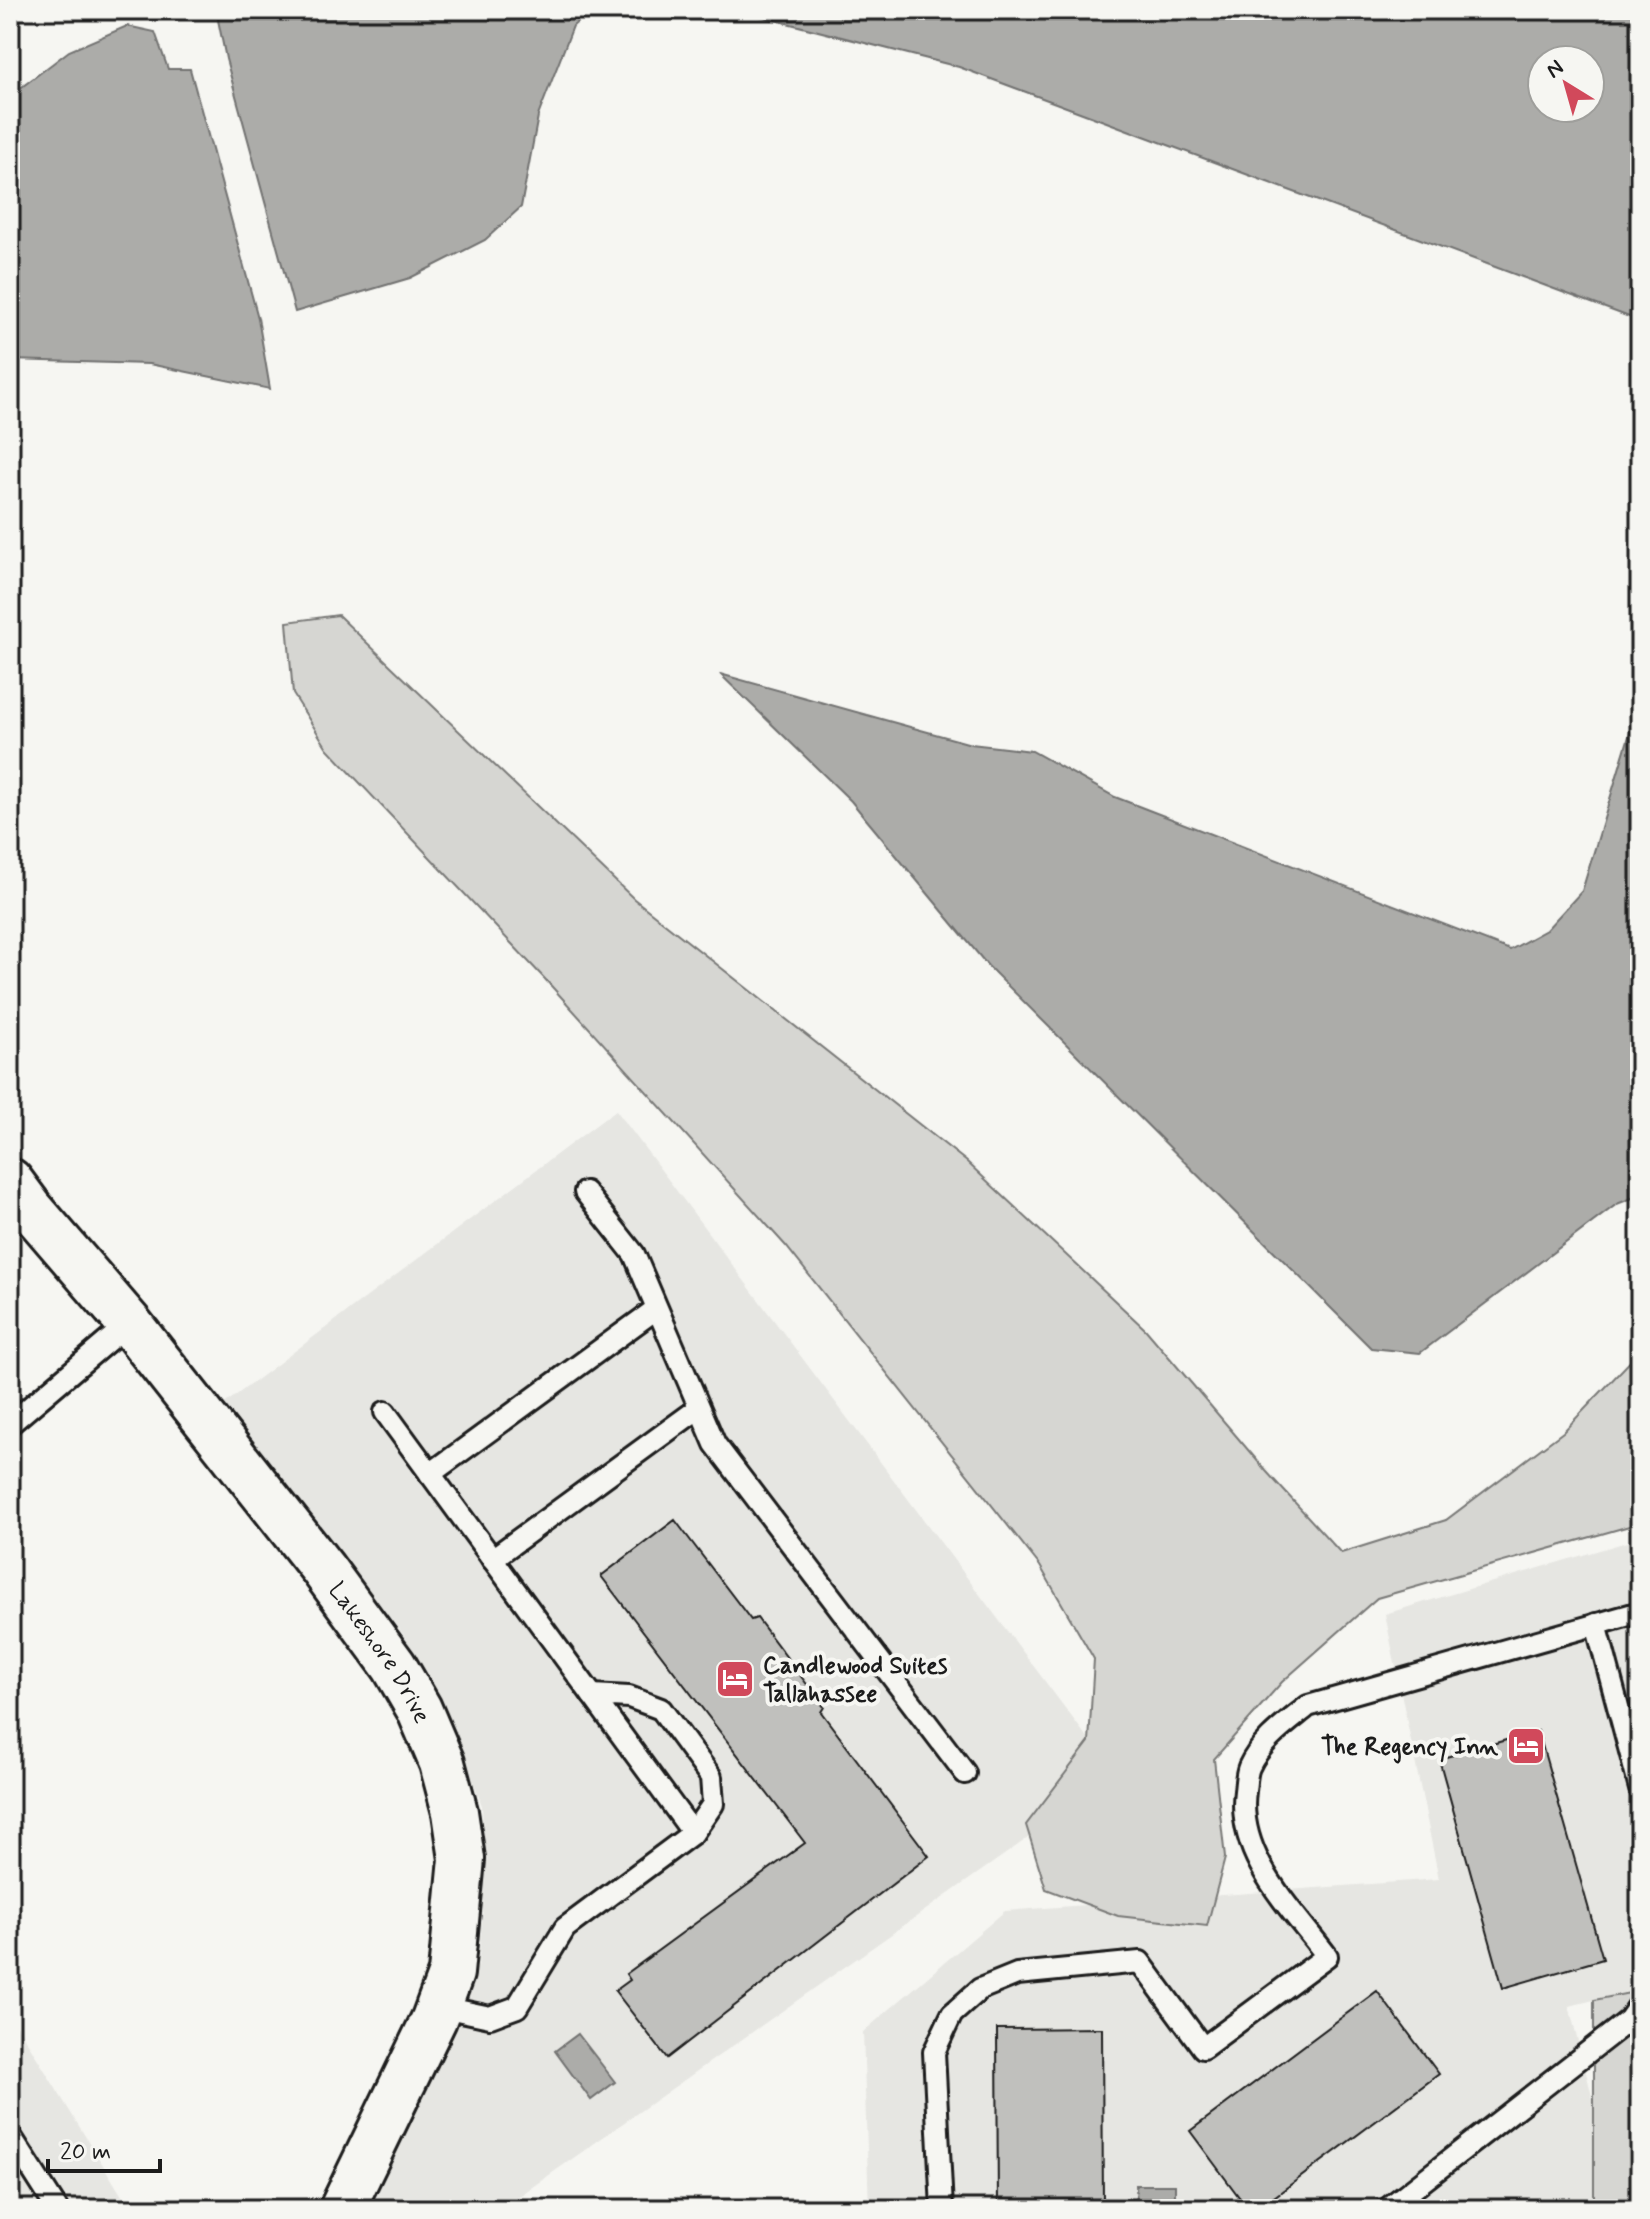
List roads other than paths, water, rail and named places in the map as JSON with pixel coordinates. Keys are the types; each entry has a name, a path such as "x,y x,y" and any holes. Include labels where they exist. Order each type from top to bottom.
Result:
{"street":[{"name":"Lakeshore Drive","path":"10,1181 129,1323 323,1569 394,1666 419,1709 442,1763 455,1812 462,1859 451,1973 342,2209"}],"lane":[{"path":"585,1192 634,1254 715,1444 965,1773"},
{"path":"430,1474 656,1309"},
{"path":"10,1424 129,1323"},
{"path":"492,1559 699,1408"},
{"path":"385,1412 693,1833"},
{"path":"942,2209 934,2052 952,2014 980,1989 1017,1974 1140,1962 1203,2048 1327,1956 1267,1875 1251,1847 1242,1813 1248,1768 1272,1735 1308,1706 1640,1612"},
{"path":"1596,1624 1640,1789"},
{"path":"438,2006 490,2017 517,2007 565,1928 693,1833 713,1804 711,1777 661,1709 629,1697 592,1695"},
{"path":"1387,2209 1629,2020 1640,2004"},
{"path":"10,2135 57,2209"}],"place":[{"name":"Candlewood Suites Tallahassee","path":"735,1679"},
{"name":"The Regency Inn","path":"1526,1746"}]}
